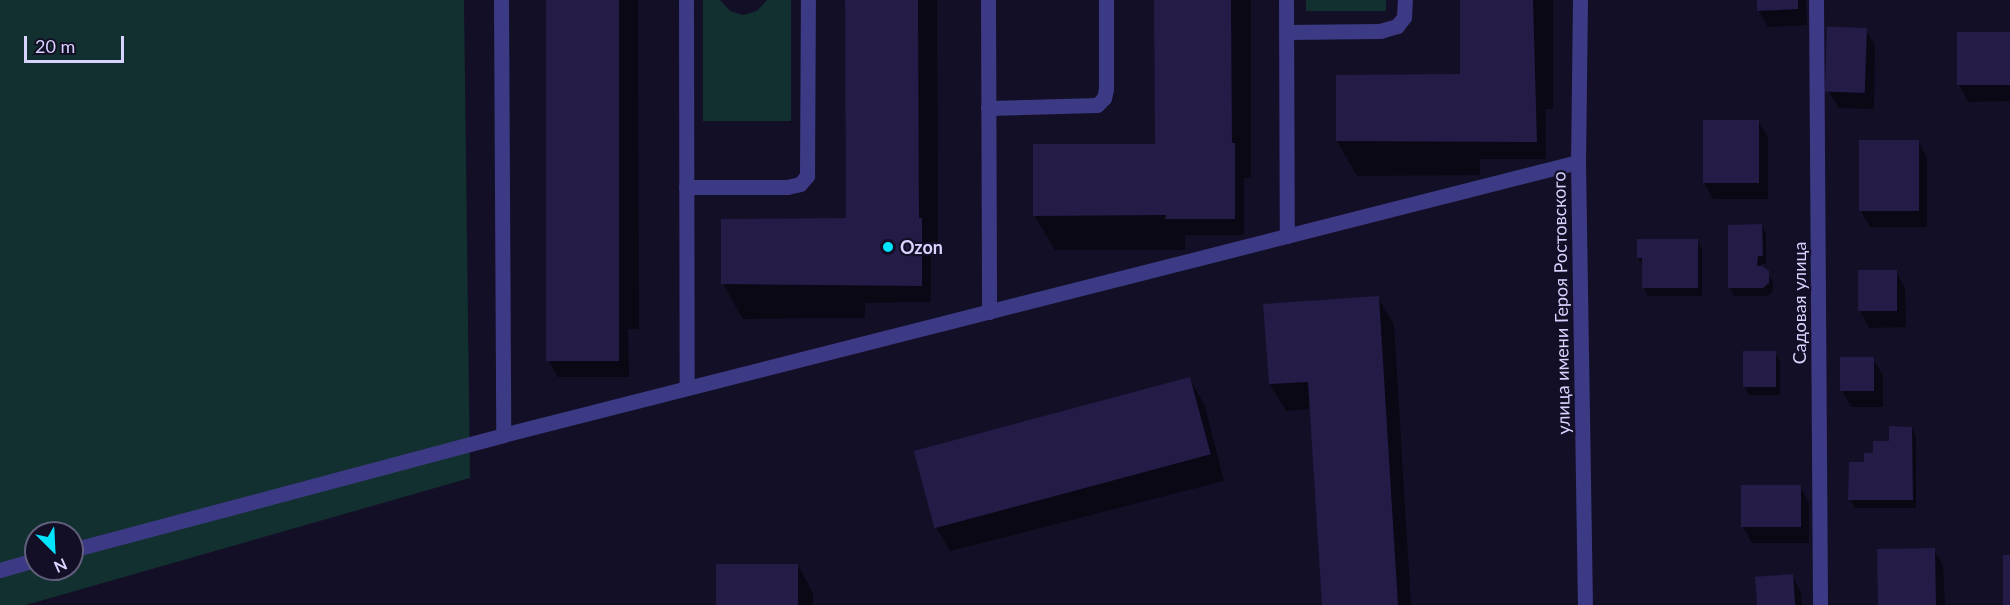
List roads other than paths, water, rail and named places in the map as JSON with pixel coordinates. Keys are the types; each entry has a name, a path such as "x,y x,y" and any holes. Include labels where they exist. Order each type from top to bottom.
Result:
{"street":[{"path":"501,0 503,435"},
{"path":"686,0 687,388"},
{"path":"686,187 787,187 800,184 807,176 808,0"},
{"path":"988,0 989,312"},
{"path":"988,108 1096,105 1104,98 1106,89 1106,0"},
{"path":"1286,0 1287,236"},
{"path":"1286,32 1380,31 1397,26 1404,17 1405,0"},
{"name":"улица имени Героя Ростовского","path":"1580,0 1578,162 1585,605"},
{"name":"Садовая улица","path":"1816,0 1820,605"},
{"path":"84,547 503,435 1578,162"},
{"path":"0,570 24,563"}],"place":[{"name":"Ozon","path":"888,247"}]}
